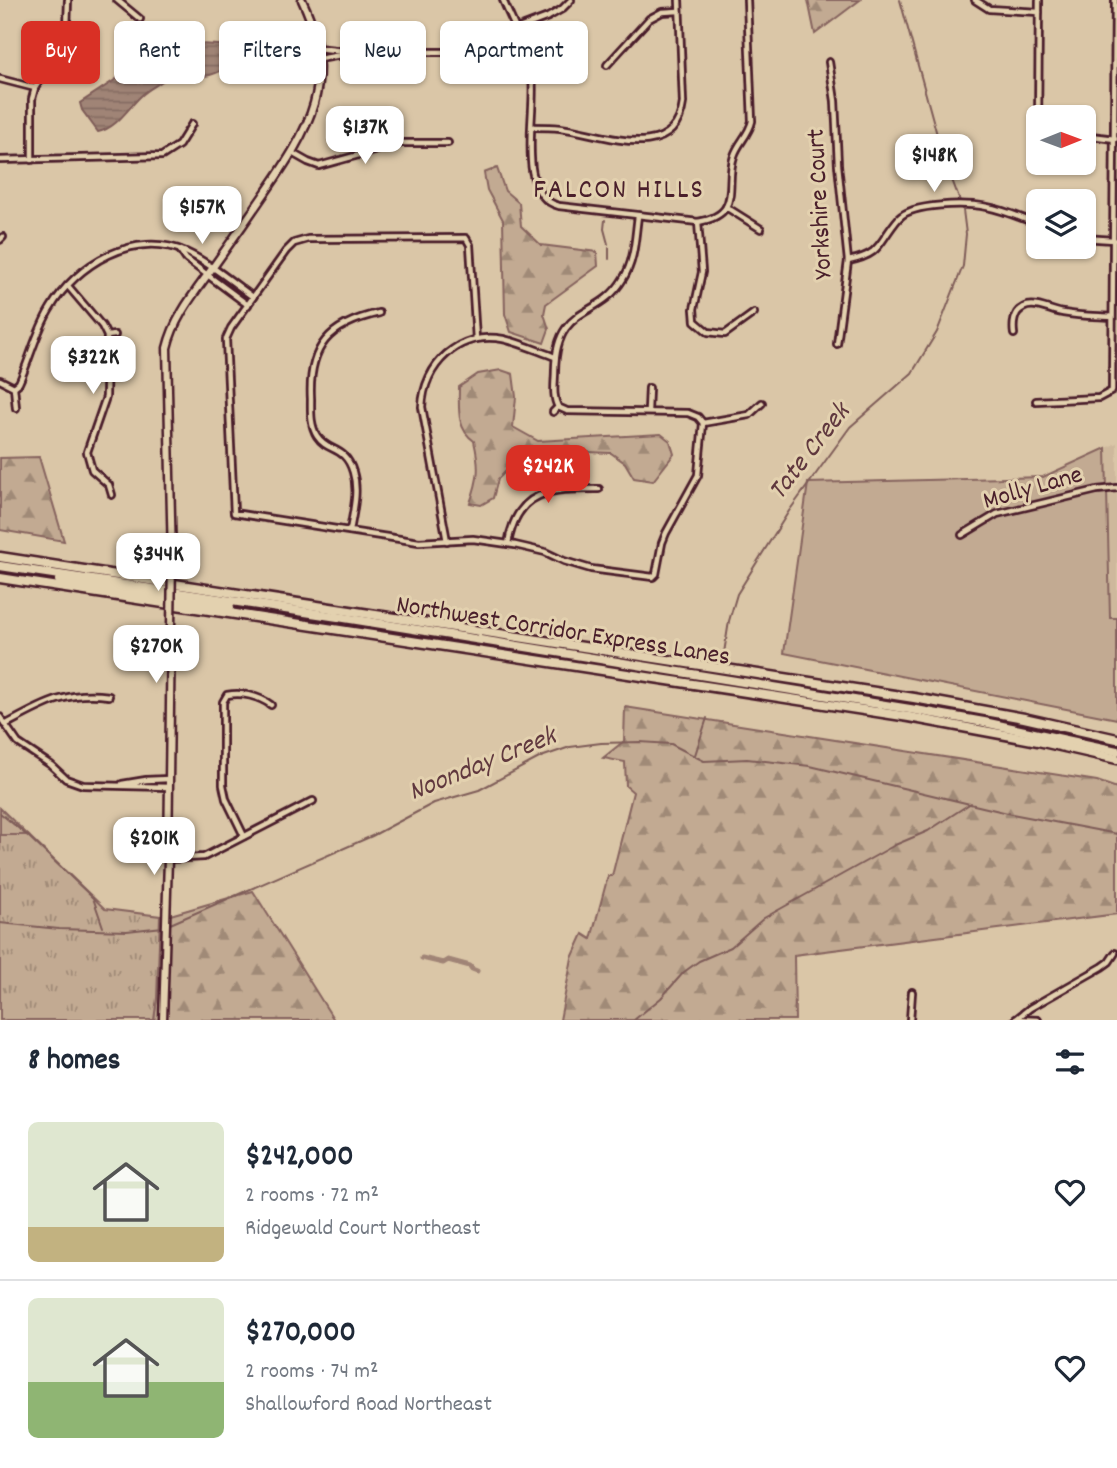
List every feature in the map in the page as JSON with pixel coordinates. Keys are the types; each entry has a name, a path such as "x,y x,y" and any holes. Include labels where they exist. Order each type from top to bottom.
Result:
{"highway":[{"path":"0,557 933,701 1117,739"},
{"path":"0,568 194,601 335,629"},
{"name":"Northwest Corridor Express Lanes","path":"0,568 432,632 910,709 1021,729 1117,751"},
{"path":"0,578 909,718 1038,741 1117,759"}],"street":[{"path":"32,160 31,113 35,88 62,48 67,30 68,0"},
{"path":"117,0 141,19"},
{"path":"302,0 311,21"},
{"path":"503,0 511,21"},
{"path":"537,21 556,13 571,0"},
{"path":"532,127 560,128 631,141 653,140 667,133 680,116 683,103 679,0"},
{"path":"533,84 530,167 536,186 545,199 559,206 638,216 698,222 714,218 726,206 731,195 734,156 748,134 752,121 747,0"},
{"path":"975,0 989,9 1039,12"},
{"path":"1038,105 1039,0"},
{"path":"1036,401 1099,398 1112,391 1115,0"},
{"path":"607,65 653,16 662,12 679,11"},
{"name":"Yorkshire Court","path":"829,62 835,101 838,165 848,261 837,344"},
{"path":"0,79 35,88"},
{"path":"163,1020 172,559 167,348 178,316 292,153 311,116 318,84"},
{"path":"0,160 162,156 179,145 192,124"},
{"path":"1096,137 1115,139"},
{"path":"292,153 319,166 402,143 448,143"},
{"path":"726,206 761,229"},
{"path":"848,261 867,257 901,216 914,208 988,207 1026,220"},
{"path":"476,339 468,237 302,240 290,246 231,328 225,344 232,515 419,542 473,539 508,544 545,552 576,566 655,579 662,542 698,475 703,423 698,417 688,413 567,411 558,407 555,398 555,357 559,341 567,326 580,313 609,295 623,280 633,255 638,216"},
{"path":"698,222 702,272 694,309 695,321 708,332 725,334 754,313"},
{"path":"1096,239 1114,240"},
{"path":"14,387 19,383 47,313 68,286 91,264 118,250 152,244 180,250 186,259 253,297"},
{"path":"210,271 248,304"},
{"path":"68,286 102,326 107,336 106,397 87,452 92,470 108,485 112,495"},
{"path":"1014,334 1014,320 1018,311 1026,306 1042,307 1065,314 1112,317"},
{"path":"350,531 356,494 355,479 344,454 320,440 312,428 310,374 317,353 335,331 358,318 379,313"},
{"path":"107,336 115,335"},
{"path":"447,541 425,428 423,396 427,379 441,359 455,347 476,339 503,339 555,357"},
{"path":"0,380 14,387"},
{"path":"14,387 16,408"},
{"path":"648,411 649,388"},
{"path":"703,423 749,415 762,403"},
{"path":"553,412 558,407"},
{"name":"Molly Lane","path":"962,535 997,514 1097,490 1117,488"},
{"path":"508,544 520,511 534,497 560,489 599,489"},
{"path":"244,836 226,800 223,785 223,702 225,693 259,698 271,705"},
{"path":"5,725 62,696 109,696"},
{"path":"0,717 18,743 47,761 66,779 83,785 121,785 146,780 169,783"},
{"path":"168,859 204,857 313,801"},
{"path":"1015,1019 1102,967 1115,953"},
{"path":"910,1020 912,992"},
{"path":"1015,1019 1038,1020"}],"shaded area":[{"path":"205,44 219,45 219,72 205,76"},
{"path":"114,81 114,84 157,84 141,96 117,122 98,132 80,103"},
{"path":"1117,443 1117,618 1110,618 1106,448"}],"green space":[{"path":"808,0 860,0 815,34"},
{"path":"497,168 505,191 519,203 521,226 541,245 597,252 598,266 546,304 544,314 549,329 544,343 511,332 505,314 503,220 487,190 484,173"},
{"path":"501,370 513,374 516,397 513,427 538,441 661,434 670,441 674,454 653,481 634,478 625,463 611,453 538,450 516,461 498,479 493,498 481,505 470,503 477,479 477,458 474,441 461,424 459,387 478,374"},
{"path":"1106,448 1110,618 1117,618 1117,719 784,653 808,483 1043,477"},
{"path":"39,457 64,541 0,530 0,458"},
{"path":"625,707 1097,781 1117,788 1117,914 794,955 795,1020 560,1020 572,958 583,934 591,939 608,876 612,876 633,792 626,786 625,762 603,758 624,741"},
{"path":"0,808 28,835 0,835"},
{"path":"0,835 28,835 105,909 160,916 154,1020 0,1020"},
{"path":"253,891 334,1020 154,1020 160,921 167,916"}],"waterway":[{"name":"Tate Creek","path":"900,0 942,153 960,201"},
{"name":"Tate Creek","path":"724,653 737,594 789,511 850,427 912,373 937,332 963,266 966,234 963,210"},
{"path":"605,220 604,229 608,244"},
{"path":"609,248 609,259"},
{"name":"Tate Creek","path":"695,755 707,718"},
{"name":"Noonday Creek","path":"168,925 372,836 434,803 479,790 541,757 570,747 601,743 671,744 704,761 747,759 810,766 1012,814 1117,834"},
{"path":"634,1020 661,998 684,972 699,961 731,947 764,918 895,845 928,831 971,803"},
{"path":"0,813 93,898 103,927"},
{"name":"Noonday Creek","path":"0,923 59,929 127,931 163,927"},
{"path":"422,958 443,963 448,960 470,966 477,971"}],"district":[{"name":"FALCON HILLS","path":"619,192"}]}
